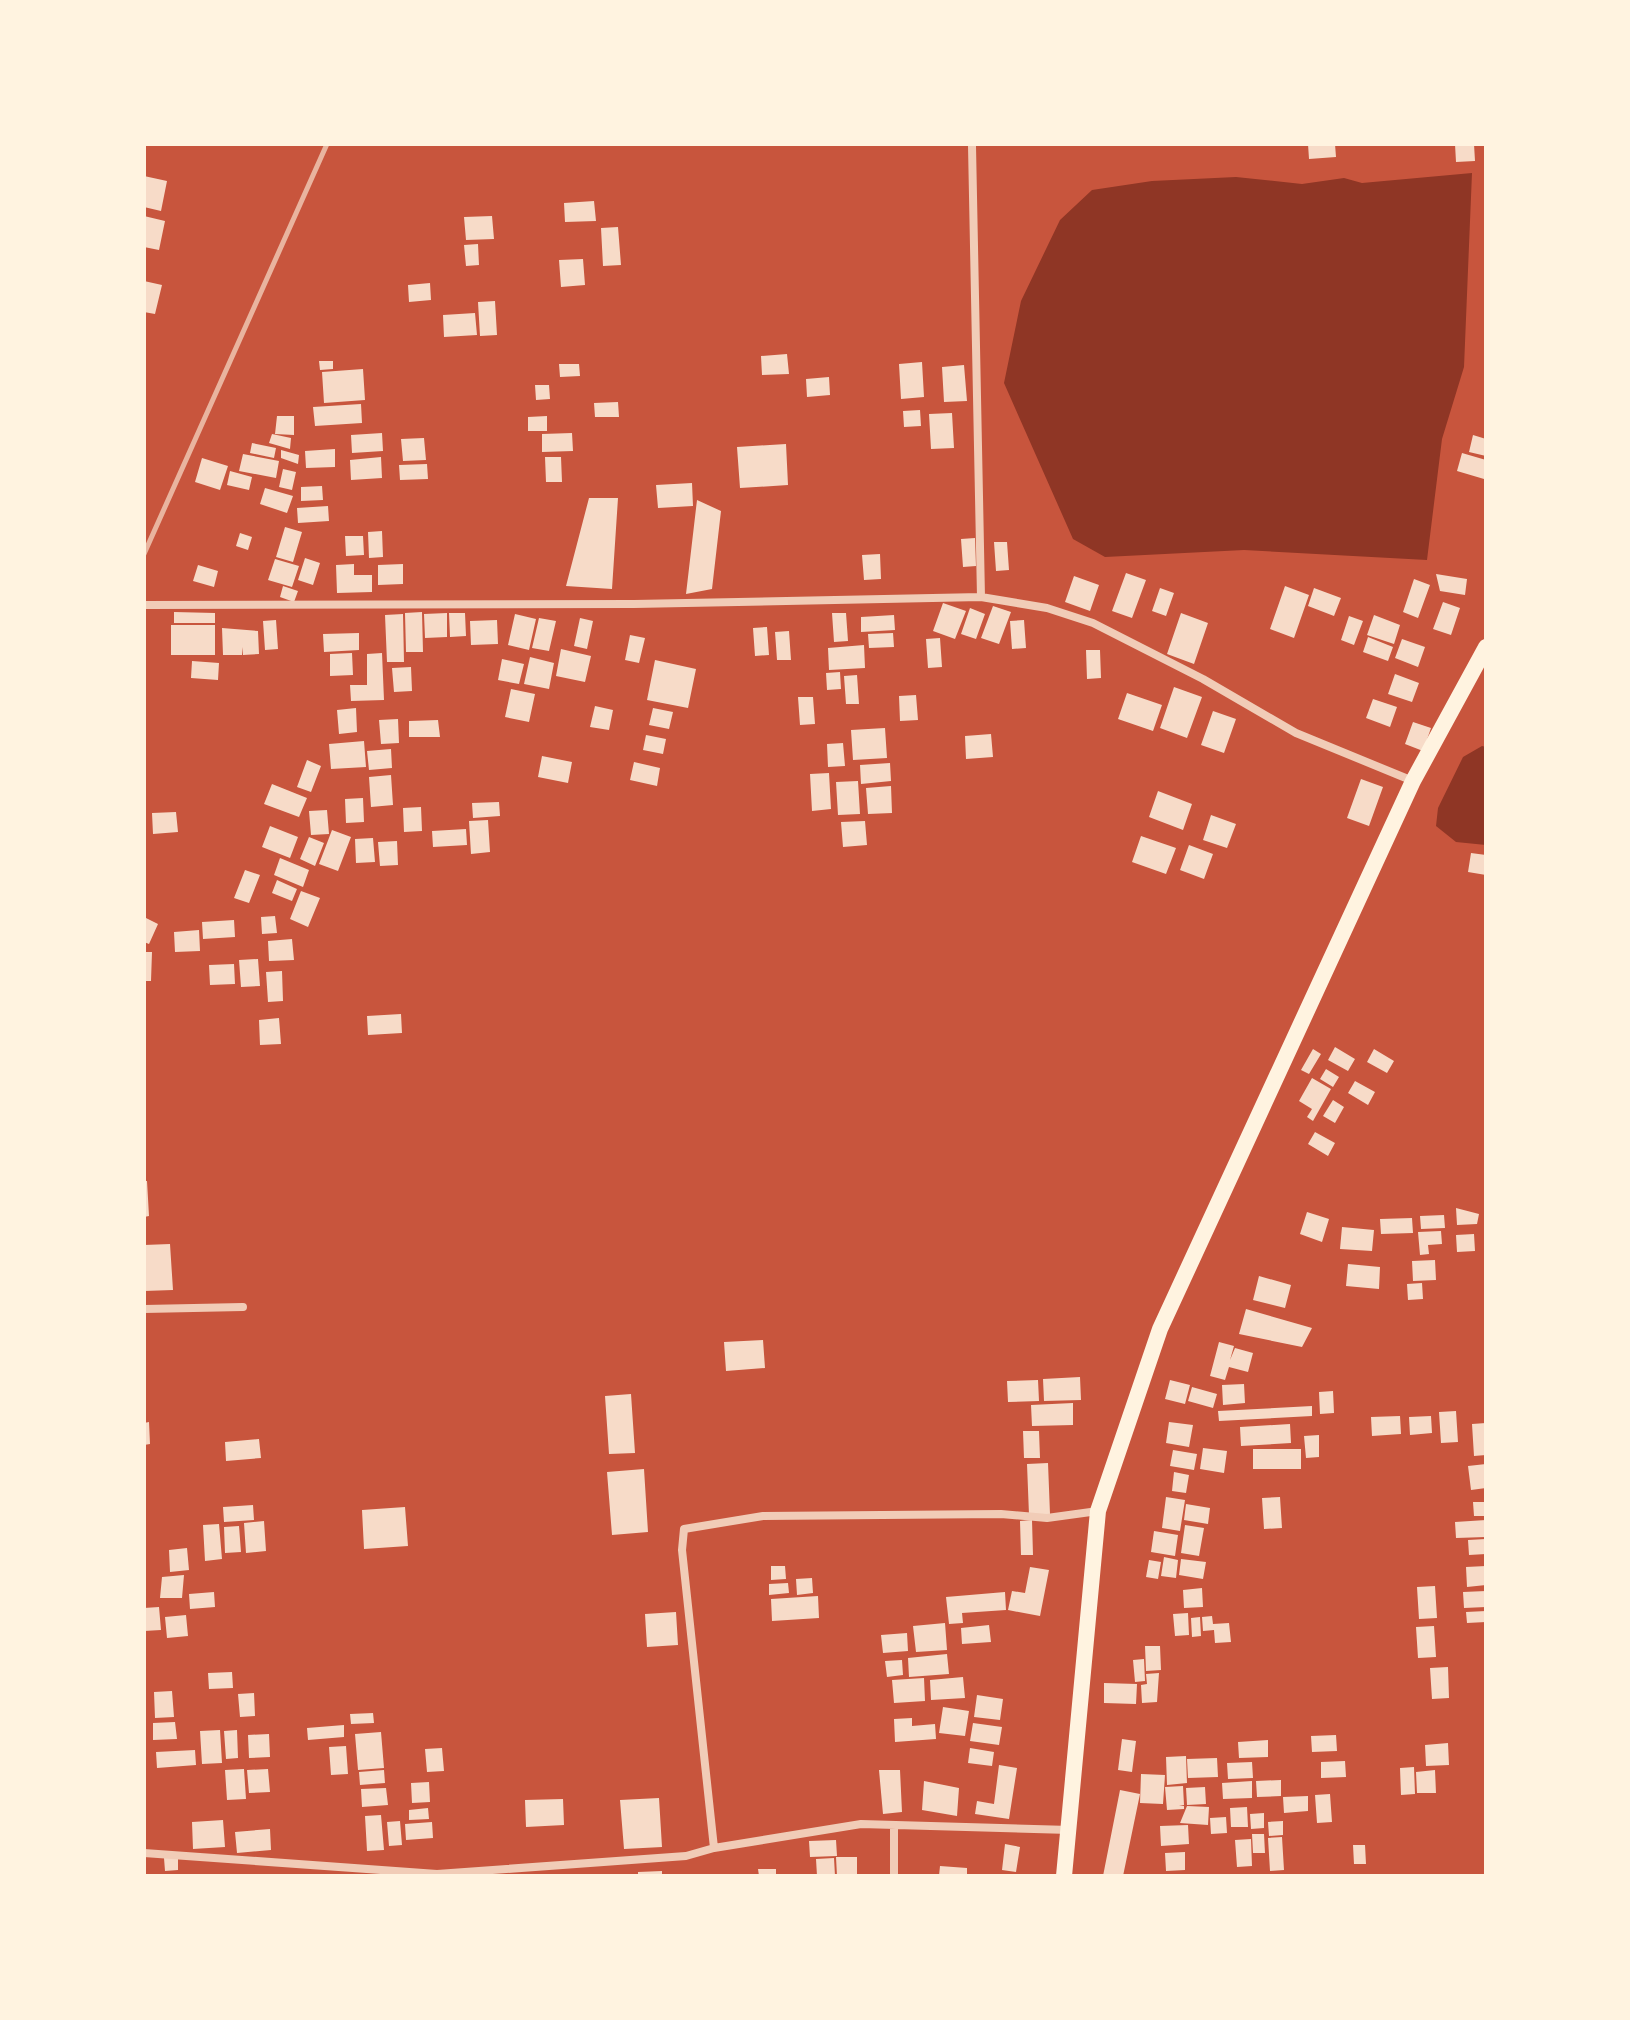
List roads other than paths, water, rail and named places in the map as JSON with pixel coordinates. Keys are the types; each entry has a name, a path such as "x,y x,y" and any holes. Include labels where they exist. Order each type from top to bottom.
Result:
{"highway":[{"path":"1064,1876 1071,1830 1098,1511 1160,1329 1413,781 1486,647"}],"street":[{"path":"972,146 981,597"},
{"path":"144,605 619,605 981,597 1047,608 1093,623 1203,679 1296,733 1413,781"},
{"path":"144,1309 243,1307"},
{"path":"714,1848 682,1550 684,1529 763,1516 1001,1514 1047,1518 1098,1511"},
{"path":"144,1853 437,1874 686,1856 714,1848 861,1824 1071,1830"},
{"path":"894,1825 894,1876"}],"railway":[{"path":"144,554 327,144"}]}
